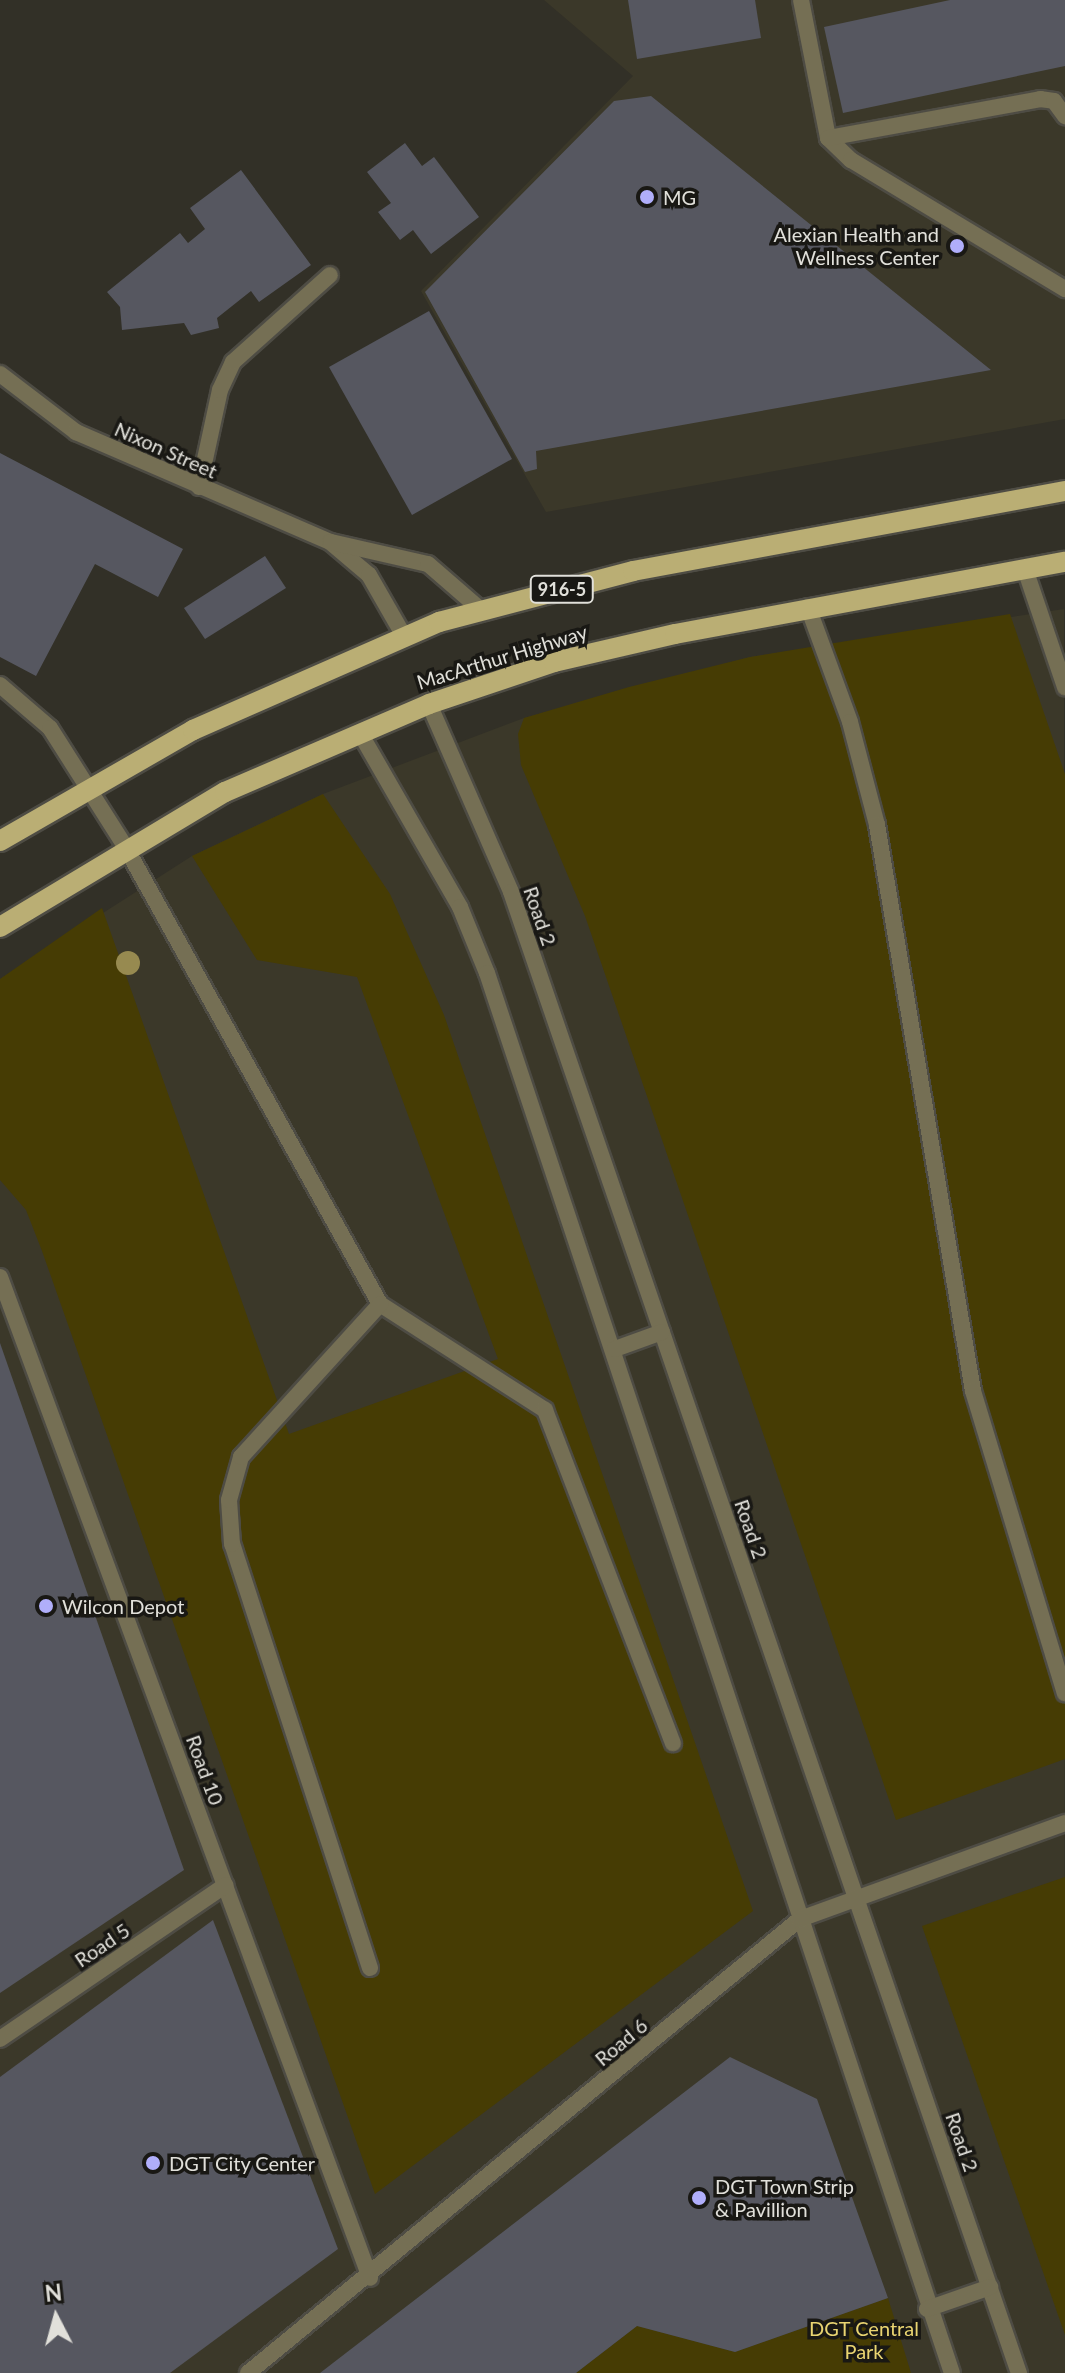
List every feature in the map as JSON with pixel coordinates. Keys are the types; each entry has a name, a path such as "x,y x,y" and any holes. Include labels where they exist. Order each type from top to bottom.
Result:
{"main road":[{"name":"916-5","path":"0,841 89,784 404,636 480,609 762,544 1065,491"},
{"name":"MacArthur Highway","path":"0,927 125,846 360,733 429,704 554,662 808,607 1065,562"}],"street":[{"path":"801,0 828,138 851,160 1065,289"},
{"path":"828,138 1040,99 1054,101 1065,116"},
{"path":"199,487 220,390 233,362 330,275"},
{"name":"Nixon Street","path":"0,374 76,432 330,542 428,564 480,609"},
{"name":"Nixon Street","path":"330,542 369,575 404,636"},
{"path":"1025,569 1065,687"},
{"path":"808,607 850,722 877,825 973,1391 1065,1693"},
{"path":"0,685 50,728 89,784 380,1304 545,1410 673,1743"},
{"name":"Road 2","path":"429,704 511,892 1019,2373"},
{"path":"360,733 473,937 615,1349 927,2309 952,2373"},
{"name":"Road 10","path":"0,1277 370,2278"},
{"path":"370,1968 232,1544 229,1500 241,1457 380,1304"},
{"path":"615,1349 662,1332"},
{"name":"Road 6","path":"248,2373 370,2278 800,1919 1065,1823"},
{"name":"Road 5","path":"0,2039 226,1885"},
{"path":"927,2309 990,2287"}],"shaded area":[{"path":"544,0 1065,0 1065,419 546,512 421,291 633,76"},
{"path":"1064,609 1065,2373 0,2373 0,979 192,856 323,794 524,718 750,657"}],"green space":[{"path":"1010,614 1065,774 1065,1759 896,1820 585,916 521,765 518,734 524,718 629,687 750,657"},
{"path":"323,794 390,894 444,1015 753,1911 375,2194 42,1251 26,1210 0,1180 0,979 102,908 289,1434 498,1359 357,977 257,960 192,856"},
{"path":"1065,1877 1065,2335 922,1926"},
{"name":"DGT Central Park","path":"888,2298 911,2373 576,2373 637,2326 735,2352"}],"building":[{"path":"628,0 755,0 761,38 637,59"},
{"path":"950,0 1065,0 1065,66 843,113 824,27"},
{"name":"MG","path":"651,96 991,370 536,451 537,469 525,472 425,292 614,101"},
{"path":"405,143 422,166 434,157 479,217 431,254 413,230 400,240 378,212 391,203 367,172"},
{"path":"241,170 311,265 259,302 251,291 217,318 219,328 191,335 184,323 122,330 120,307 107,292 180,233 188,243 205,229 190,208"},
{"path":"429,311 512,459 412,515 329,367"},
{"path":"0,453 183,549 158,597 95,564 36,676 0,657"},
{"path":"265,556 286,588 205,639 184,608"},
{"name":"Wilcon Depot","path":"0,1343 184,1870 0,1993"},
{"name":"DGT City Center","path":"213,1920 338,2249 170,2373 0,2373 0,2077"},
{"name":"DGT Town Strip & Pavillion","path":"730,2057 817,2099 888,2298 735,2352 637,2326 576,2373 320,2373"}],"place":[{"name":"MG","path":"647,197"},
{"name":"Alexian Health and Wellness Center","path":"957,246"},
{"name":"Wilcon Depot","path":"46,1606"},
{"name":"DGT City Center","path":"153,2163"},
{"name":"DGT Town Strip & Pavillion","path":"699,2198"}]}
